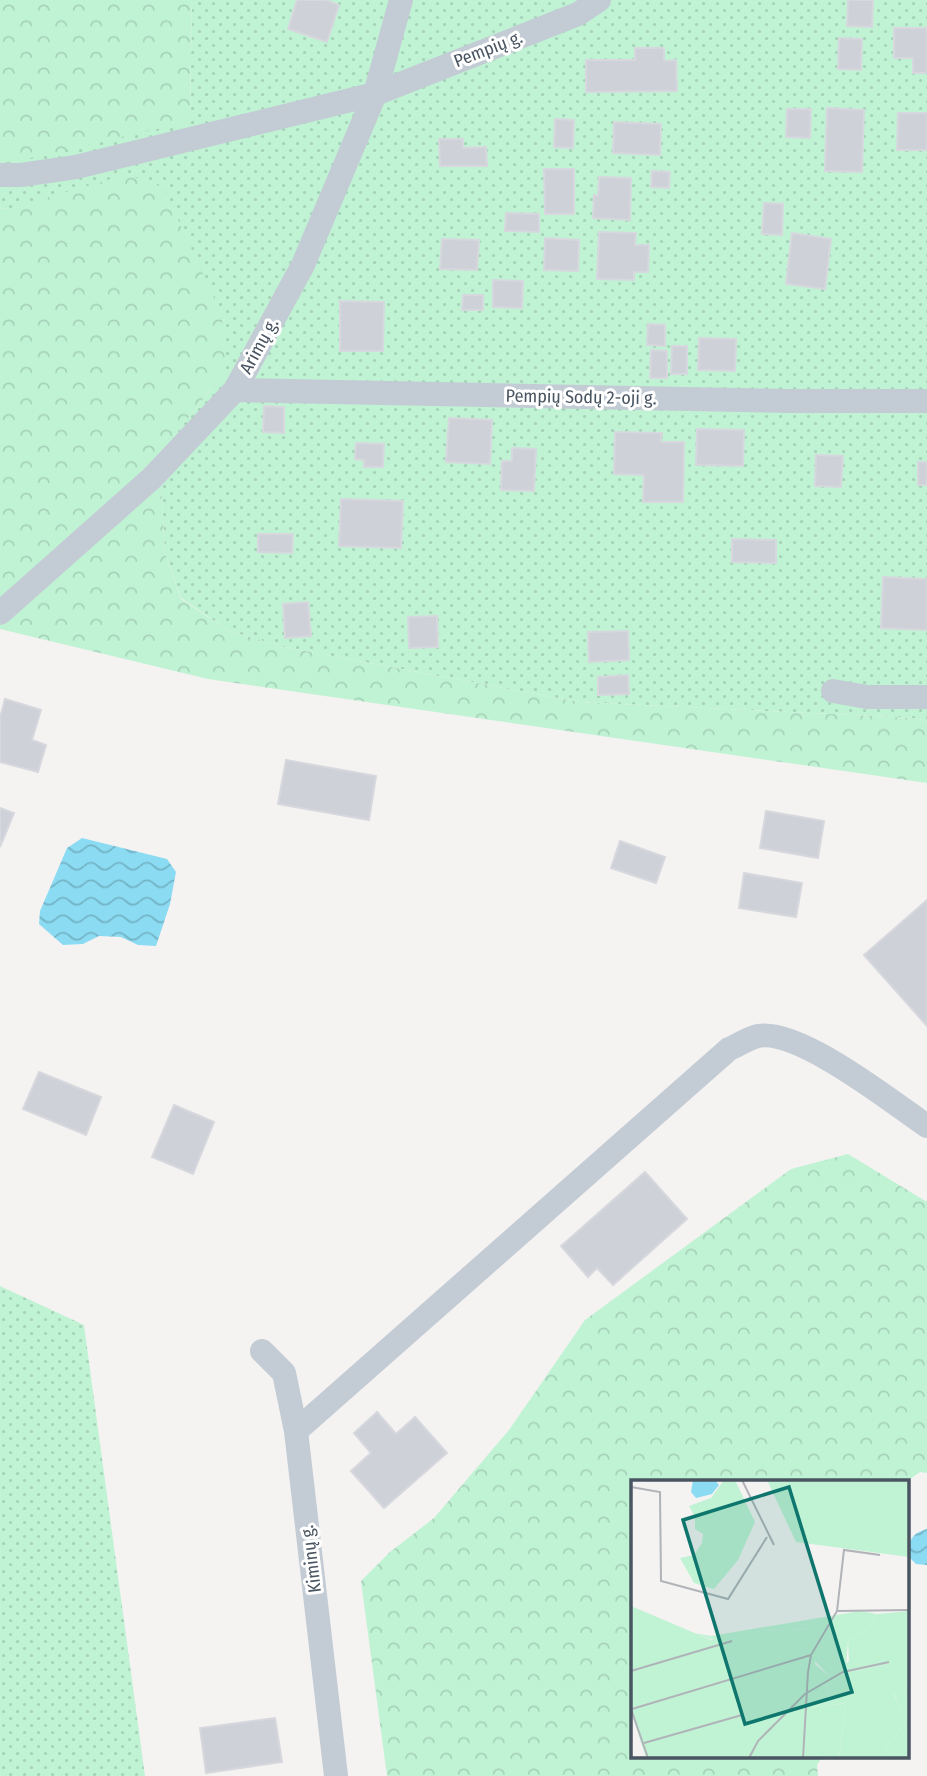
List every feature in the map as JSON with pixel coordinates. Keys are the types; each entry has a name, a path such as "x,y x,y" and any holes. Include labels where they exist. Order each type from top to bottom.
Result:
{"street":[{"name":"Arimų g.","path":"0,613 152,478 235,390 303,265 374,94 401,0"},
{"name":"Pempių g.","path":"0,175 21,175 76,167 374,94 579,14 599,0"},
{"name":"Pempių Sodų 2-oji g.","path":"235,390 776,401 927,401"},
{"path":"833,691 867,697 927,697"},
{"path":"296,1431 729,1049 759,1035 793,1040 840,1067 927,1126"},
{"name":"Kiminų g.","path":"262,1351 284,1373 296,1431 336,1776"}],"green space":[{"path":"0,0 192,0 190,116 183,123 0,165"},
{"path":"192,0 927,0 927,721 914,718 579,702 284,647 229,631 181,598 165,553 159,455 222,375 12,208 0,209 0,165 190,115"},
{"path":"121,176 146,179 164,189 221,313 226,347 222,375 159,455 165,553 181,599 229,631 284,647 579,702 914,718 927,721 927,783 208,679 0,629 0,209 12,208"},
{"path":"848,1154 927,1202 927,1473 920,1472 909,1480 631,1480 631,1758 821,1758 817,1765 818,1776 387,1776 361,1581 390,1552 434,1518 509,1430 585,1320 791,1169"},
{"path":"0,1286 84,1325 145,1776 0,1776"}],"water":[{"path":"82,838 167,859 176,872 170,904 156,946 138,945 121,937 99,936 83,944 63,945 39,924 40,911 67,848"},
{"path":"927,1529 927,1565 916,1564 909,1557 910,1542 918,1533"}],"building":[{"path":"297,0 326,0 339,5 327,42 288,29"},
{"path":"848,0 873,0 872,27 847,26"},
{"path":"894,28 927,28 927,73 913,73 913,58 894,58"},
{"path":"839,38 862,39 861,70 838,69"},
{"path":"635,48 664,48 664,61 676,60 677,91 586,92 586,60 635,60"},
{"path":"827,108 864,110 862,172 825,171"},
{"path":"787,109 811,109 810,138 786,137"},
{"path":"898,113 927,113 927,150 897,150"},
{"path":"555,119 574,120 573,148 554,147"},
{"path":"614,122 661,124 660,155 613,153"},
{"path":"439,139 463,139 463,148 486,147 487,166 440,166"},
{"path":"544,169 574,169 574,214 545,214"},
{"path":"652,171 670,172 669,188 651,187"},
{"path":"599,177 631,178 630,220 593,218 594,195 598,196"},
{"path":"764,203 783,204 782,235 762,234"},
{"path":"506,213 539,214 539,232 505,231"},
{"path":"599,232 636,233 635,245 649,245 648,272 634,272 634,280 597,279"},
{"path":"792,233 831,239 825,289 786,284"},
{"path":"545,238 579,240 578,271 544,270"},
{"path":"442,239 479,240 477,270 440,269"},
{"path":"493,280 523,281 522,308 493,307"},
{"path":"463,295 483,295 483,310 462,310"},
{"path":"340,301 384,302 383,351 340,351"},
{"path":"648,324 665,325 665,346 647,345"},
{"path":"699,338 736,339 735,371 698,370"},
{"path":"672,346 687,346 687,374 671,374"},
{"path":"651,350 667,351 667,378 650,378"},
{"path":"264,406 284,407 284,433 263,432"},
{"path":"449,418 492,420 490,464 446,462"},
{"path":"697,429 744,430 743,466 696,465"},
{"path":"615,432 662,433 661,442 684,442 683,502 643,502 644,475 614,474"},
{"path":"356,443 384,444 383,467 364,467 364,460 355,459"},
{"path":"512,448 536,449 534,491 501,490 502,461 512,461"},
{"path":"816,455 843,456 841,487 815,486"},
{"path":"918,462 927,462 927,485 918,485"},
{"path":"341,499 403,501 401,548 339,546"},
{"path":"258,534 293,534 292,553 258,552"},
{"path":"732,539 776,540 776,563 732,562"},
{"path":"883,577 927,579 927,630 881,628"},
{"path":"308,602 311,636 285,638 283,604"},
{"path":"437,616 438,647 409,648 408,617"},
{"path":"628,631 629,660 589,662 588,632"},
{"path":"628,675 629,694 598,695 598,677"},
{"path":"5,699 41,710 32,740 46,745 38,772 0,762 0,718"},
{"path":"286,760 376,776 369,820 278,804"},
{"path":"0,808 14,813 0,847"},
{"path":"766,811 824,821 818,858 760,848"},
{"path":"620,841 665,857 656,883 611,868"},
{"path":"744,873 802,883 796,917 739,908"},
{"path":"927,900 927,1026 864,955"},
{"path":"39,1072 101,1097 86,1135 23,1109"},
{"path":"174,1105 214,1122 193,1174 152,1157"},
{"path":"645,1172 687,1219 613,1285 597,1268 588,1277 561,1246"},
{"path":"377,1412 396,1434 415,1417 447,1453 384,1508 351,1471 371,1453 354,1433"},
{"path":"275,1718 282,1762 206,1773 200,1728"}]}
